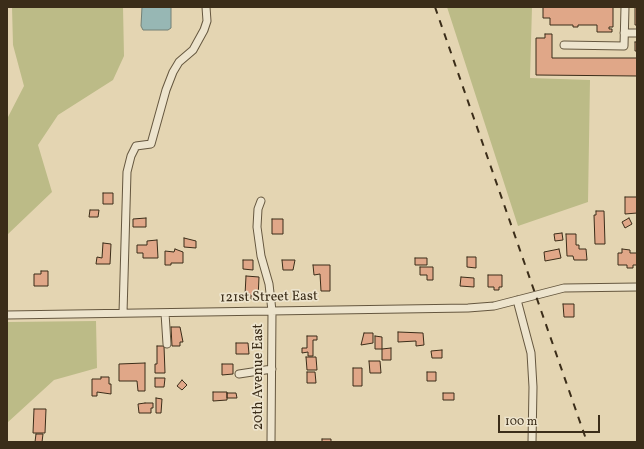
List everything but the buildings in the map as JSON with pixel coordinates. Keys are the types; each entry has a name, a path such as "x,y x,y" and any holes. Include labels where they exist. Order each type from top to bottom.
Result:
{"street":[{"path":"123,314 127,172 131,156 136,146 151,144 163,98 173,72 178,62 193,50 204,30 207,21 206,7"},
{"path":"564,45 624,46 625,7"},
{"path":"624,33 637,33"},
{"name":"20th Avenue East","path":"262,201 258,209 257,227 261,256 269,284 272,311 271,442"},
{"name":"121st Street East","path":"7,315 468,308 494,306 564,288 637,287"},
{"path":"517,300 531,353 533,387 532,442"},
{"path":"165,313 167,344"},
{"path":"239,374 272,369"}],"shaded area":[{"path":"12,7 123,7 124,56 113,80 58,115 38,145 52,192 7,235 7,119 24,86 13,45"},
{"path":"447,7 532,7 530,78 590,80 588,202 518,226"},
{"path":"96,321 97,368 54,380 7,423 7,322"}],"water":[{"path":"142,7 171,7 171,28 168,30 143,30 141,26"}],"railway":[{"path":"435,7 587,442"}]}
